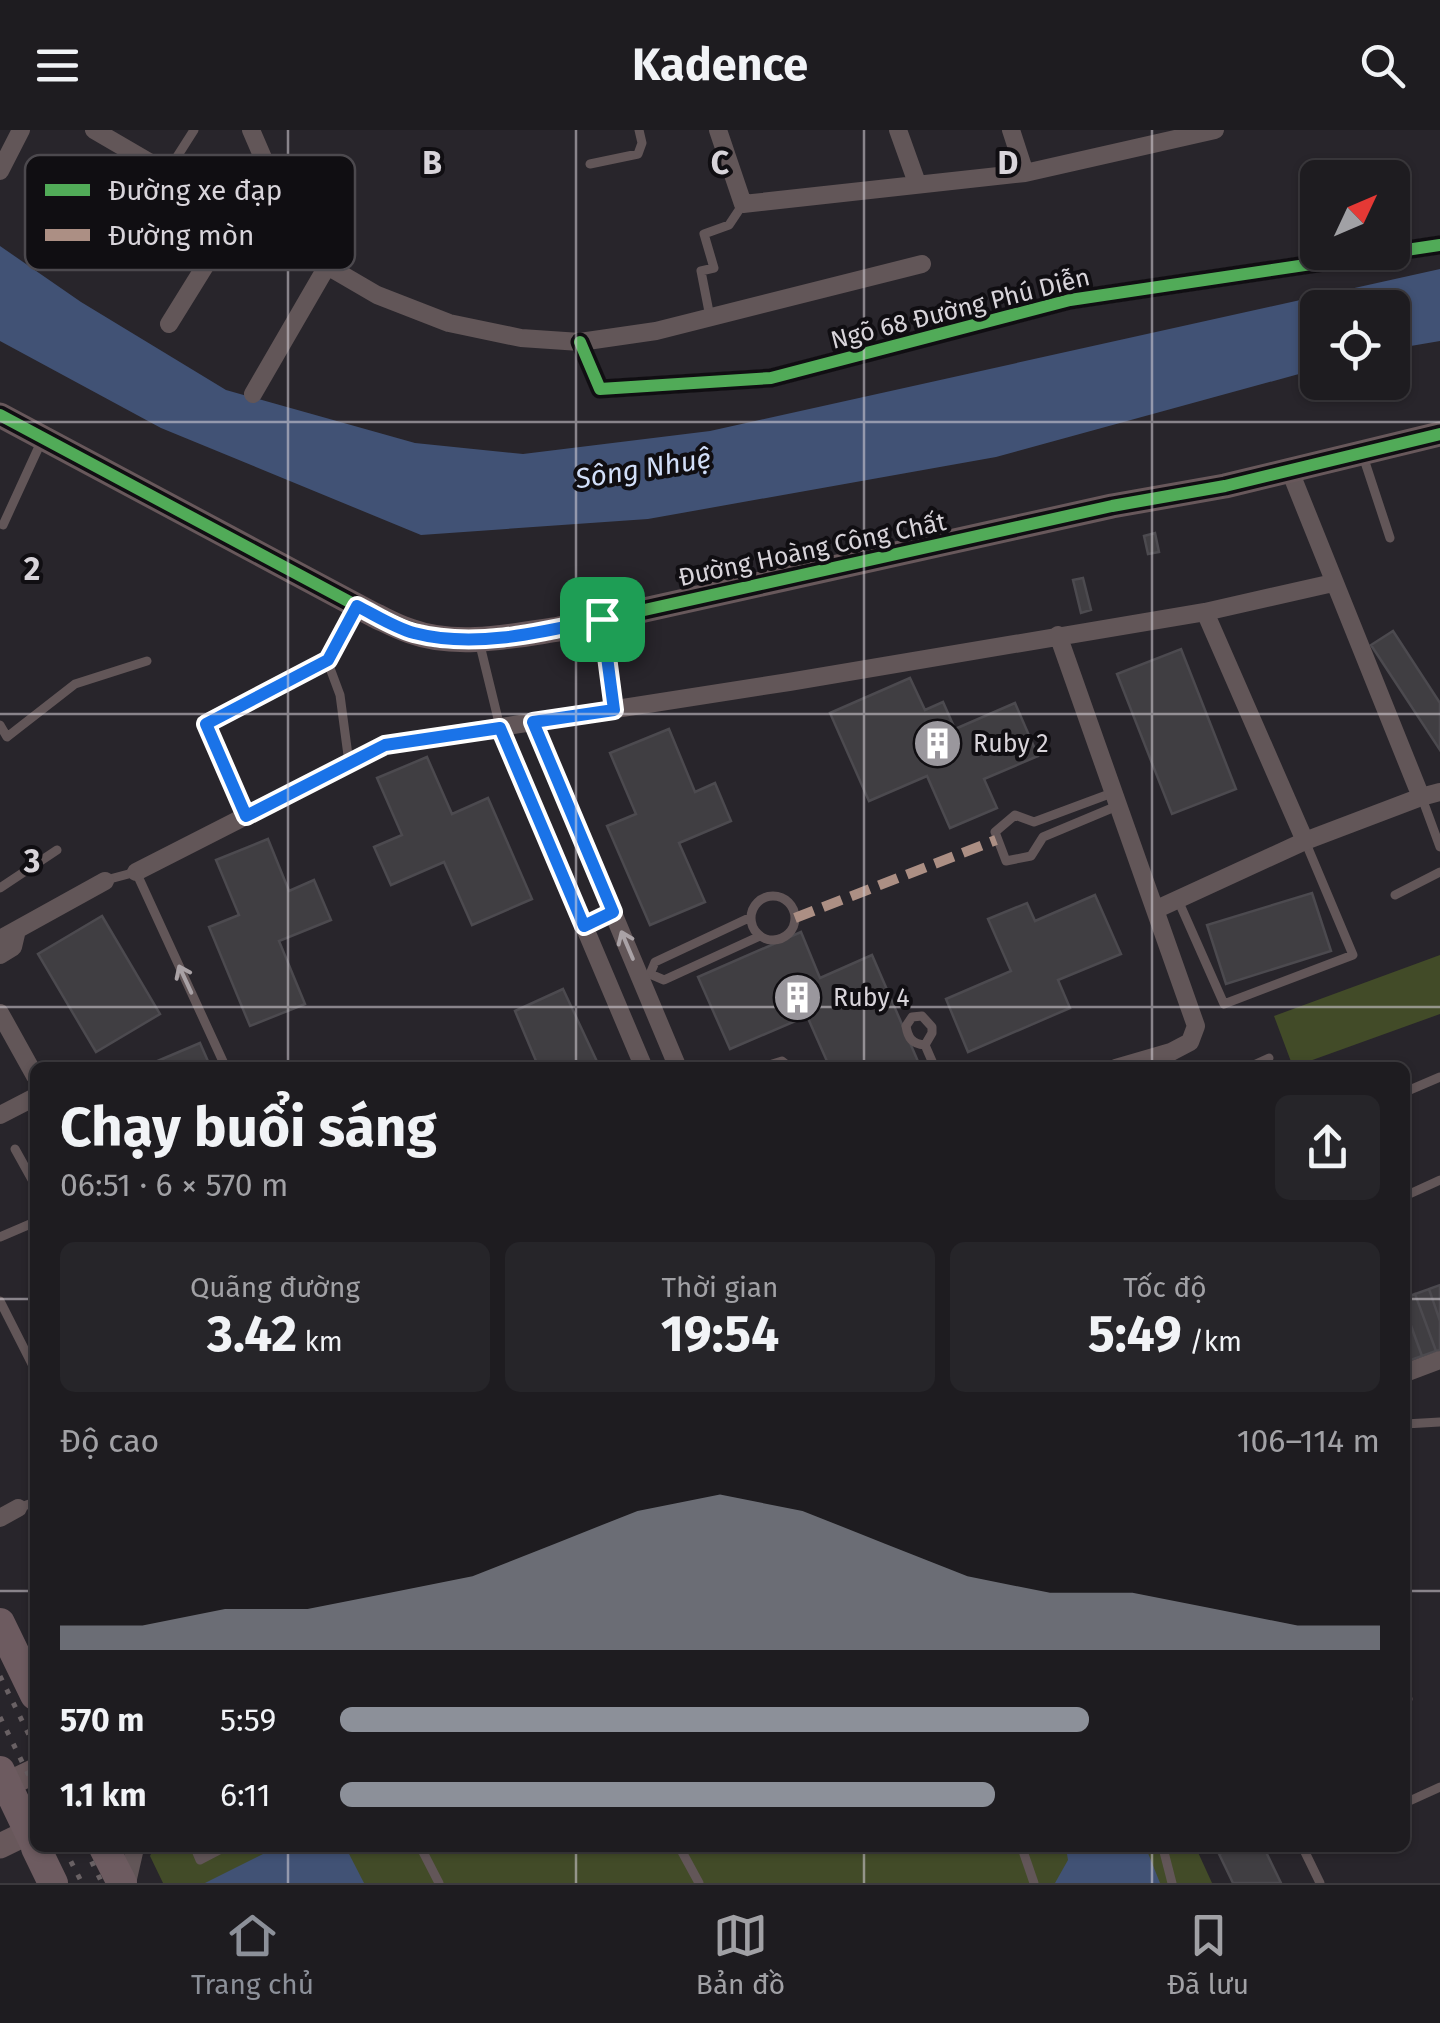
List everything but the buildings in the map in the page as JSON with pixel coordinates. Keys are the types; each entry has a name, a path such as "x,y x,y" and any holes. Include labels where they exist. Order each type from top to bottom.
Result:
{"highway":[{"path":"0,1623 30,1685"},
{"path":"2,1782 30,1838"},
{"path":"106,1852 124,1883"}],"street":[{"path":"0,171 21,130"},
{"path":"94,130 135,155"},
{"path":"251,130 261,155"},
{"path":"718,130 743,204 1024,173 1215,130"},
{"path":"898,130 917,183"},
{"path":"1011,130 1024,173"},
{"name":"Ngõ 68 Đường Phú Diễn","path":"580,342 600,388 771,378 1070,300 1440,246"},
{"path":"330,270 377,296 449,323 520,338 580,342 656,330 922,264"},
{"path":"170,324 203,270"},
{"path":"253,394 325,270"},
{"name":"Đường Hoàng Công Chất","path":"1,418 357,606 413,633 454,639 559,629 1440,434"},
{"path":"1157,909 1305,842 1430,794 1333,582 1290,470"},
{"path":"136,872 385,745 1205,612 1333,582"},
{"path":"1205,612 1305,842"},
{"path":"1058,636 1196,1026 1190,1042 1136,1062"},
{"path":"533,722 613,912 645,976 676,1062"},
{"path":"500,728 641,1062"},
{"path":"0,955 13,947 8,934 104,881"},
{"path":"584,926 613,912"},
{"path":"0,1013 30,1067"},
{"path":"0,1115 30,1100"},
{"path":"1410,1371 1440,1360"},
{"path":"0,1518 26,1505"},
{"path":"2,1782 30,1773"},
{"path":"0,1846 39,1856"},
{"path":"124,1883 134,1852"}],"lane":[{"path":"178,155 194,130"},
{"path":"590,164 638,154 642,143 639,130"},
{"path":"710,317 701,271 714,268 704,234 729,226 743,204"},
{"path":"3,525 43,438"},
{"path":"1362,453 1390,538"},
{"path":"246,816 206,724 328,660 357,606"},
{"path":"602,619 614,710"},
{"path":"479,638 500,728"},
{"path":"328,660 340,695 349,763"},
{"path":"0,726 7,736 75,684 146,661"},
{"path":"1430,794 1440,847"},
{"path":"1117,798 1042,837 1032,856 1006,861 996,840 996,832 1015,815 1034,822 1117,798"},
{"path":"1178,900 1224,1004 1353,955 1305,842"},
{"path":"0,888 56,850"},
{"path":"104,881 136,872 223,1062"},
{"path":"1396,896 1440,872"},
{"path":"770,896 785,900 794,911 794,925 786,936 773,940 760,936 664,980 645,976 655,962 752,916 758,903 770,896"},
{"path":"752,916 760,936"},
{"path":"925,1046 932,1062"},
{"path":"1260,1062 1269,1058"},
{"path":"1410,1090 1440,1077"},
{"path":"15,1149 30,1176"},
{"path":"1410,1194 1440,1180"},
{"path":"0,1237 30,1224"},
{"path":"0,1301 30,1360"},
{"path":"1410,1424 1440,1422"},
{"path":"1410,1801 1440,1787"},
{"path":"197,1852 200,1860 215,1852"},
{"path":"423,1852 439,1883"},
{"path":"682,1852 698,1883"},
{"path":"1023,1852 1034,1883"},
{"path":"1163,1852 1172,1883"},
{"path":"1307,1852 1320,1883"}],"green space":[{"path":"1440,955 1440,1014 1307,1062 1291,1062 1274,1016"},
{"path":"152,1852 1198,1852 1212,1883 163,1883 150,1856"}],"water":[{"name":"Sông Nhuệ","path":"0,246 25,263 25,270 35,270 226,390 415,443 523,454 710,431 1300,300 1300,374 996,457 648,519 421,535 161,428 0,341"},
{"path":"1440,269 1440,341 1410,346 1410,290 1345,290"},
{"path":"267,1852 348,1852 364,1883 205,1883"},
{"path":"1067,1852 1148,1852 1160,1883 1055,1883 1068,1860"}],"railway":[{"path":"0,1676 30,1737"},
{"path":"0,1717 30,1778"},
{"path":"66,1852 82,1883"},
{"path":"87,1852 102,1883"}],"marked path":[{"path":"795,918 996,840"}],"cycle path":[{"path":"580,342 600,389 771,378 1070,300 1440,245"},
{"path":"0,415 391,623 428,636 465,640 559,629 1112,506 1225,486 1440,434"}],"place":[{"name":"Ruby 2","path":"938,743"},
{"name":"Ruby 4","path":"798,997"}],"route":[{"path":"357,606 413,633 454,639 559,629 602,619 614,710 533,722 613,912 584,926 500,728 385,745 246,816 206,724 328,660 357,606"}]}
